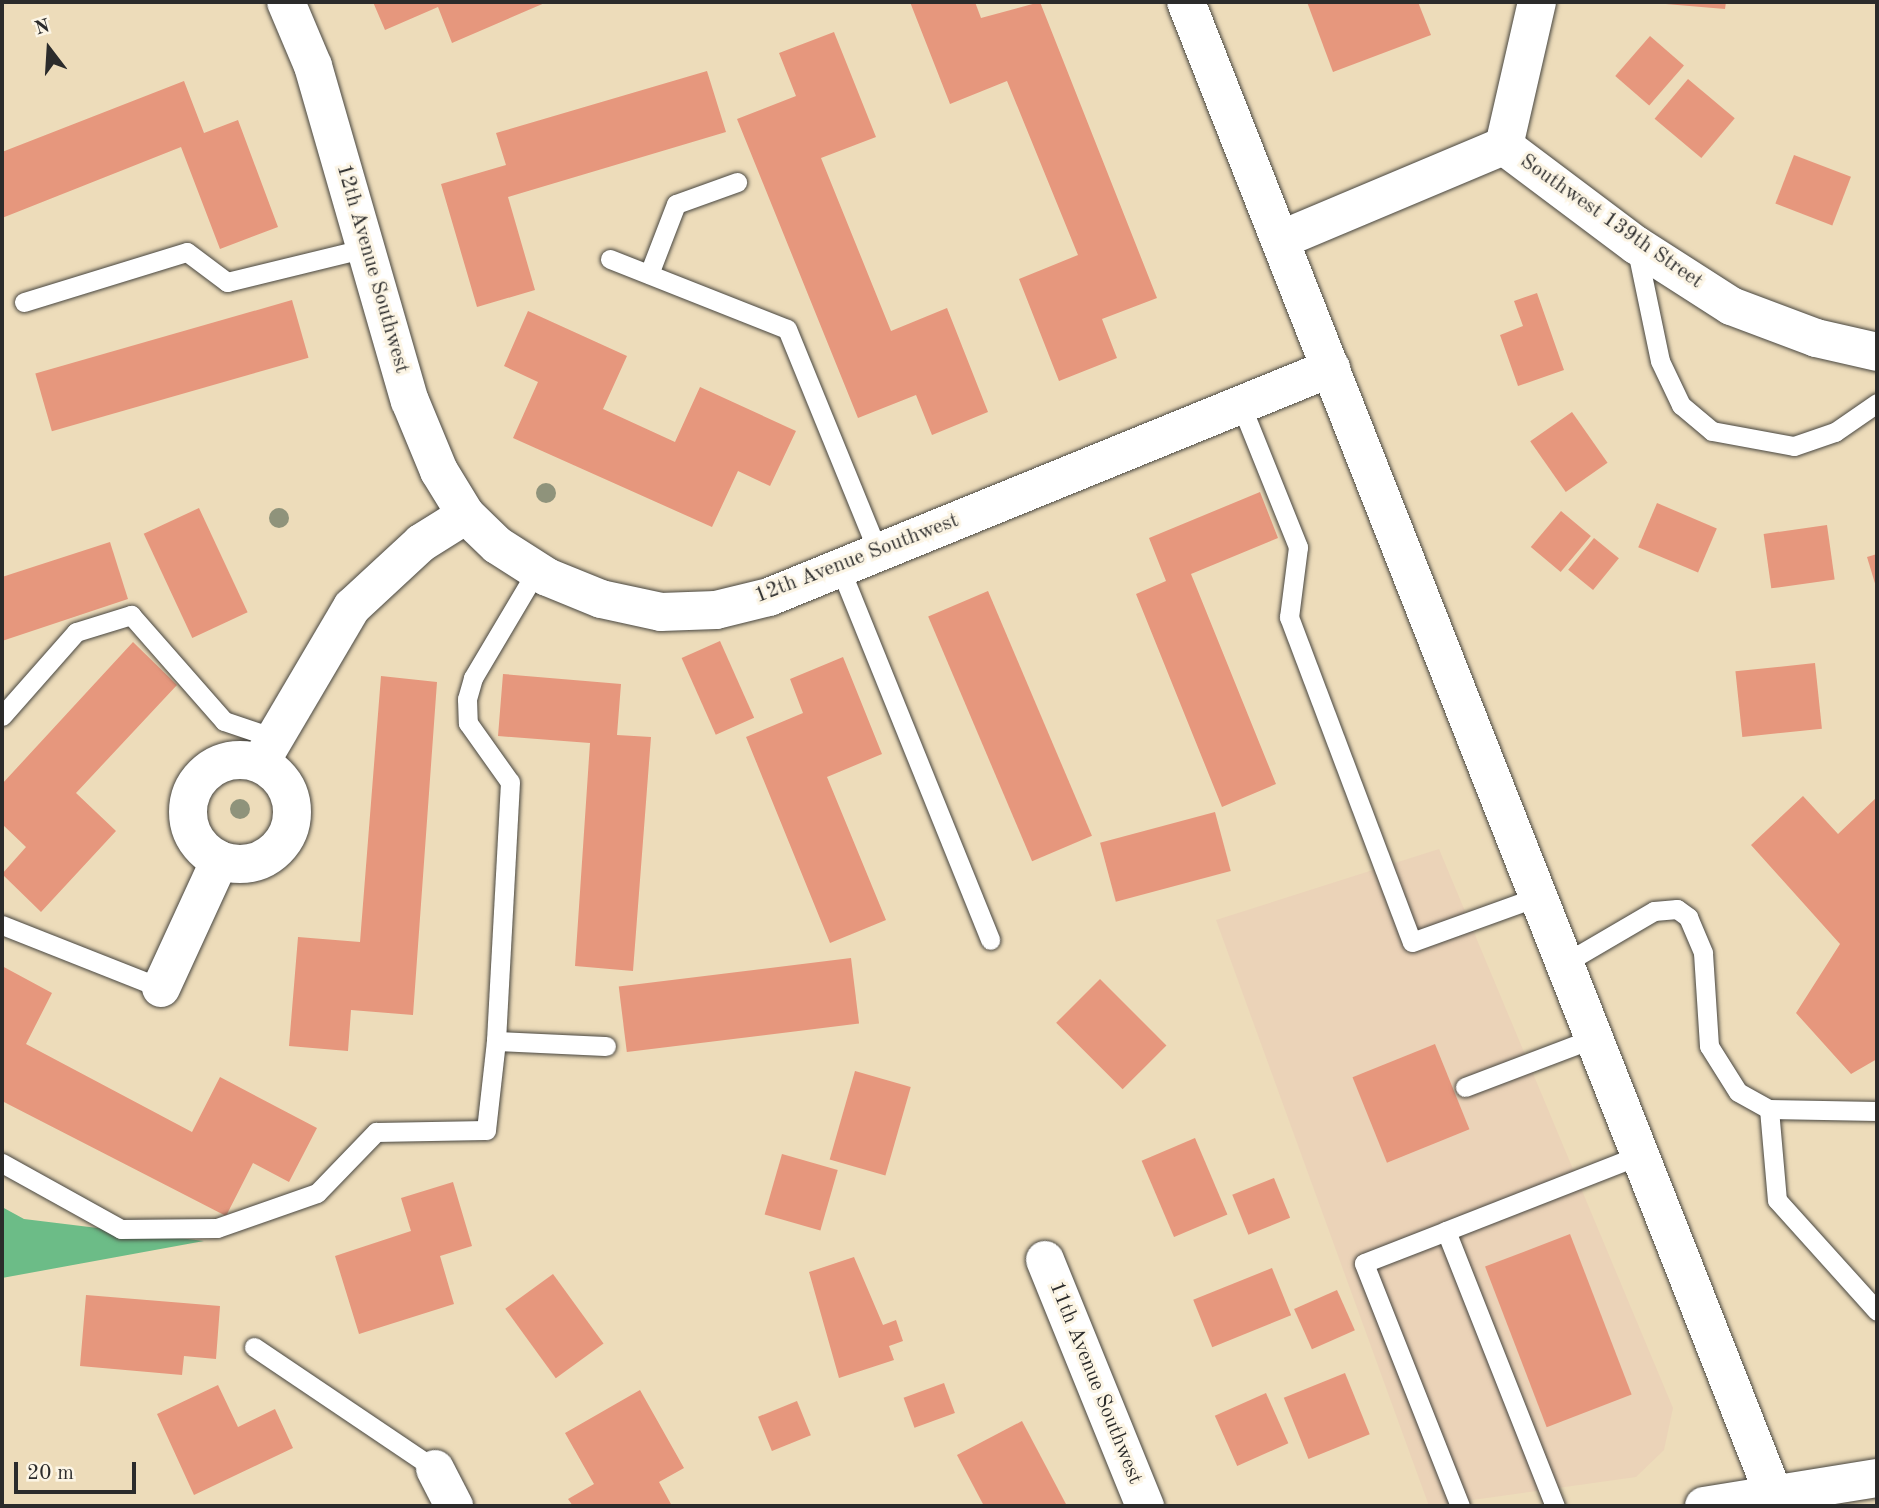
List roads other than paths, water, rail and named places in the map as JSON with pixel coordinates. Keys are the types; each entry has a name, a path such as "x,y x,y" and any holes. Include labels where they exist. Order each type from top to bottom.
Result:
{"street":[{"name":"12th Avenue Southwest","path":"286,2 313,66 410,401 466,515 537,570 601,599 662,612 716,610 840,568 1331,368"},
{"path":"1186,2 1776,1501"},
{"path":"1280,240 1504,146 1537,2"},
{"name":"Southwest 139th Street","path":"1504,146 1636,245 1731,306 1816,338 1877,352"},
{"path":"266,750 292,805 284,840 256,862 220,860 194,836 193,792 224,762 266,750 352,607 421,542 466,515"},
{"path":"161,988 220,860"},
{"name":"11th Avenue Southwest","path":"1045,1260 1145,1506"},
{"path":"435,1469 454,1506"},
{"path":"1704,1506 1776,1501 1877,1478"}],"lane":[{"path":"649,274 676,204 737,182"},
{"path":"1636,245 1660,361 1681,405 1712,431 1758,444 1794,446 1835,432 1877,403"},
{"path":"24,302 187,252 228,282 366,248"},
{"path":"610,259 787,329 878,552"},
{"path":"1241,405 1298,548 1289,617 1412,942 1540,896"},
{"path":"840,568 990,940"},
{"path":"2,1163 121,1229 217,1228 317,1193 376,1132 486,1130 496,1041 510,782 468,723 467,699 473,678 537,570"},
{"path":"2,716 76,632 131,615 224,721 266,750"},
{"path":"1564,963 1654,911 1668,907 1688,917 1703,953 1709,1046 1738,1092 1769,1109 1815,1114 1877,1111"},
{"path":"2,925 161,988"},
{"path":"1465,1087 1594,1038"},
{"path":"496,1041 606,1046"},
{"path":"1769,1109 1777,1200 1877,1311"},
{"path":"1460,1506 1364,1263 1640,1155"},
{"path":"1446,1231 1555,1506"},
{"path":"254,1346 435,1469"}]}
